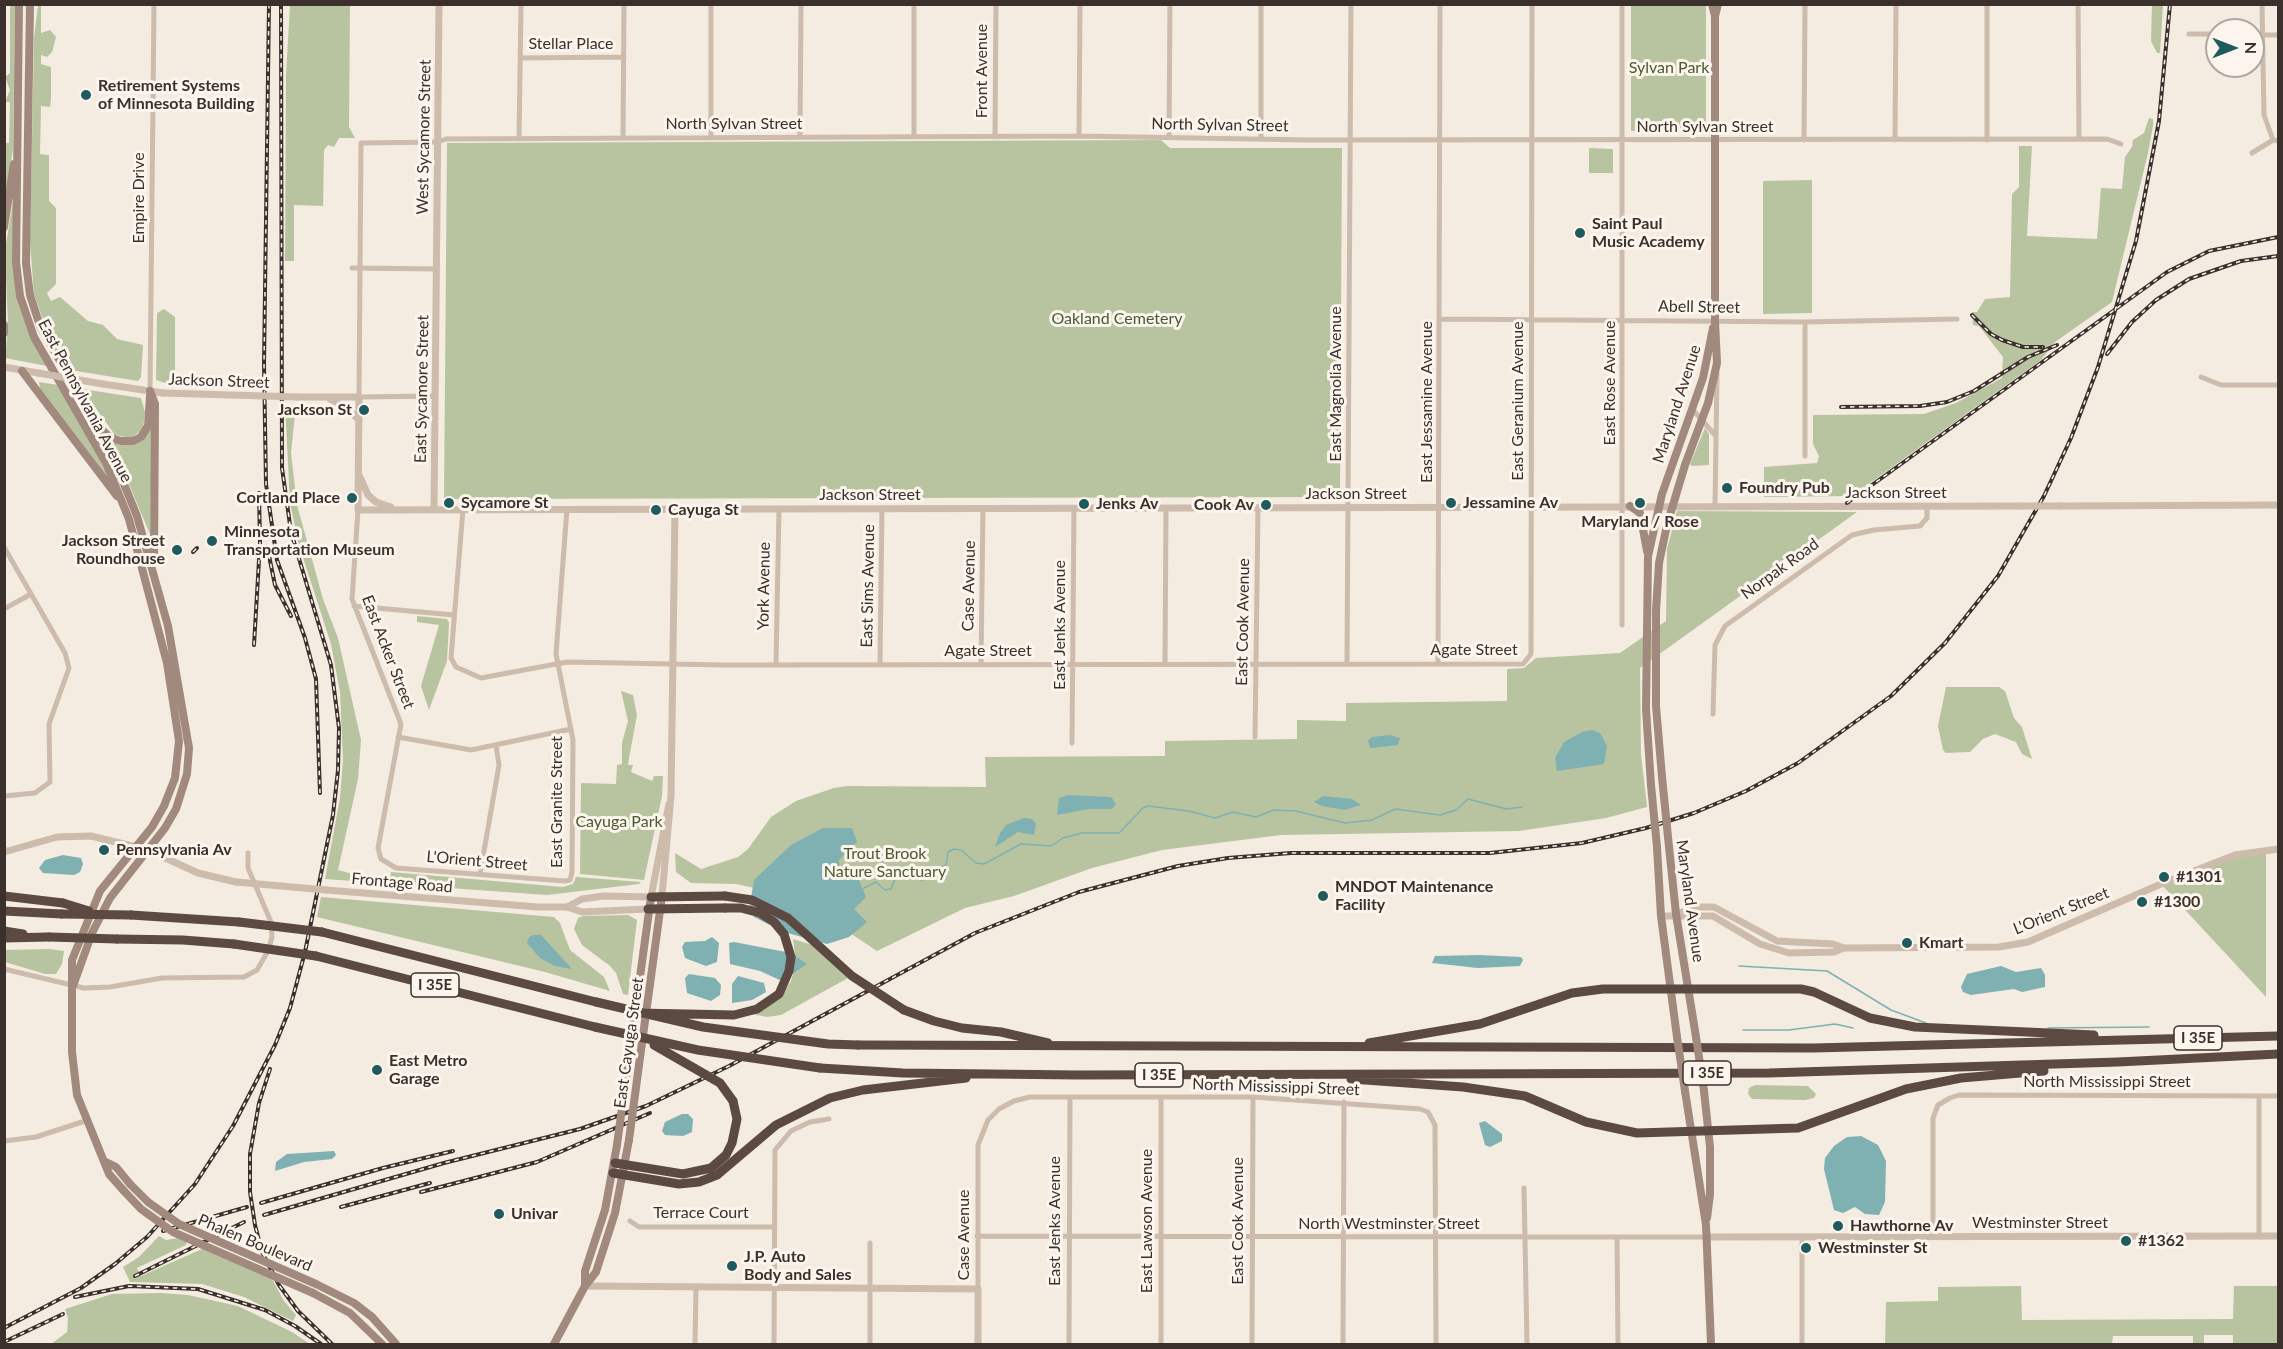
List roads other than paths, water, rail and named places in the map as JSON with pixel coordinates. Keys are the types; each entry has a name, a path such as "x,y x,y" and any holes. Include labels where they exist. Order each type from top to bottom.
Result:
{"highway":[{"path":"4,896 63,903 100,915"},
{"path":"651,897 725,897 752,900 788,918 852,976 904,1010 962,1028 1001,1032 1062,1047"},
{"path":"638,1013 734,1015 758,1009 779,994 789,971 791,957 784,934 774,922 760,913 741,908 648,909"},
{"name":"I 35E","path":"4,910 239,922 322,932 638,1013 732,1032 858,1045 1835,1048 2278,1036"},
{"path":"4,931 34,937"},
{"name":"I 35E","path":"4,939 49,937 183,940 234,944 316,956 595,1027 698,1050 820,1068 903,1073 1769,1073 2118,1062 2278,1054"},
{"path":"1337,1048 1480,1024 1587,990 1671,989 1801,989 1814,992 1870,1018 1895,1024 1948,1029 2088,1034 2117,1039"},
{"path":"615,1162 683,1174 711,1168 726,1155 732,1143 737,1119 733,1101 720,1083 638,1037"},
{"path":"1296,1074 1441,1085 1525,1096 1586,1122 1637,1133 1798,1128 1886,1095 1931,1083 2118,1062"},
{"path":"613,1173 679,1184 699,1182 723,1171 776,1125 830,1098 863,1090 1011,1074"}],"main road":[{"name":"East Pennsylvania Avenue","path":"19,4 16,262 23,306 39,347 106,463 123,506 158,627 179,741 177,769 168,798 156,820 104,885 79,938 72,960 72,987"},
{"name":"East Pennsylvania Avenue","path":"30,4 26,251 28,285 40,326 95,422 127,488 155,576 180,683 187,724 189,761 184,787 176,809 148,850 110,898 92,933 72,987"},
{"path":"1712,4 1715,16"},
{"path":"1714,321 1715,16 1718,4"},
{"path":"4,227 18,139"},
{"name":"Maryland Avenue","path":"1706,1225 1710,1194 1708,1130 1669,847 1657,728 1656,629 1659,563 1672,506 1702,420 1718,363 1714,321"},
{"name":"Maryland Avenue","path":"1706,1225 1690,1130 1661,916 1651,785 1646,636 1648,555 1659,506 1706,367 1714,321"},
{"path":"4,325 4,333"},
{"path":"22,370 123,506"},
{"path":"95,422 111,438 128,441 141,437 148,426 150,391"},
{"path":"150,391 155,404 155,576"},
{"path":"1626,506 1640,513 1648,555"},
{"name":"East Cayuga Street","path":"554,1344 585,1286 597,1272 620,1194 662,896"},
{"name":"East Cayuga Street","path":"585,1286 585,1271 615,1162 651,897"},
{"name":"Phalen Boulevard","path":"72,987 73,1073 85,1121 106,1162 109,1174 141,1209 173,1232 313,1293 350,1313 382,1344"},
{"name":"Phalen Boulevard","path":"106,1162 116,1167 148,1202 179,1224 354,1303 372,1317 396,1344"},
{"path":"1706,1225 1711,1344"}],"street":[{"name":"Empire Drive","path":"150,391 154,4"},
{"name":"West Sycamore Street","path":"437,269 439,4"},
{"path":"519,139 520,4"},
{"path":"623,138 624,4"},
{"path":"711,4 711,138"},
{"path":"800,137 801,4"},
{"path":"914,4 914,137"},
{"name":"Front Avenue","path":"995,137 996,4"},
{"path":"1079,136 1080,4"},
{"path":"1169,136 1170,4"},
{"path":"1261,4 1261,140"},
{"name":"East Magnolia Avenue","path":"1347,664 1351,4"},
{"name":"East Jessamine Avenue","path":"1438,664 1440,4"},
{"name":"East Geranium Avenue","path":"1528,660 1531,654 1532,507 1532,4"},
{"name":"East Rose Avenue","path":"1622,4 1626,506 1622,625"},
{"path":"1804,140 1805,4"},
{"path":"1895,140 1896,4"},
{"path":"1987,4 1987,140"},
{"path":"2078,4 2079,139"},
{"path":"2189,34 2205,34"},
{"name":"Stellar Place","path":"520,58 624,57"},
{"path":"2252,153 2276,141 2264,115 2263,78"},
{"name":"North Sylvan Street","path":"361,143 438,142 446,139 1169,136 1178,140 1350,141 2107,139 2121,144"},
{"name":"East Acker Street","path":"361,143 358,510 351,596 401,724 378,848 384,863"},
{"path":"352,268 437,269"},
{"name":"East Sycamore Street","path":"434,509 437,269"},
{"name":"Abell Street","path":"1440,319 1805,322 1957,320"},
{"path":"1805,322 1805,456"},
{"path":"1715,506 1718,363"},
{"name":"Jackson Street","path":"4,367 163,393 298,397 435,396"},
{"path":"2201,377 2221,385 2278,385"},
{"path":"322,397 337,402 358,420"},
{"path":"1693,410 1715,435"},
{"path":"358,470 368,495 376,502 399,509"},
{"name":"Jackson Street","path":"434,509 2278,505"},
{"name":"Norpak Road","path":"1713,714 1715,645 1725,626 1846,539 1864,531 1920,526 1927,518 1927,506"},
{"name":"East Cook Avenue","path":"1255,737 1258,507"},
{"name":"York Avenue","path":"776,664 779,508"},
{"name":"East Sims Avenue","path":"880,664 882,508"},
{"name":"Case Avenue","path":"981,664 983,508"},
{"name":"East Jenks Avenue","path":"1072,743 1074,508"},
{"path":"1165,664 1166,508"},
{"path":"358,510 434,509"},
{"path":"354,606 454,615 463,509"},
{"name":"East Granite Street","path":"567,509 558,663 571,729 573,807 570,880"},
{"name":"East Cayuga Street","path":"662,896 672,796 675,509"},
{"path":"4,547 65,653 68,673 49,724 50,782 35,793 4,796"},
{"path":"4,609 31,594"},
{"name":"Agate Street","path":"454,615 453,663 481,678 558,663 1517,666 1528,660"},
{"path":"398,737 471,750 571,729"},
{"path":"480,874 499,765 496,745"},
{"name":"East Cayuga Street","path":"651,897 664,814 672,796"},
{"name":"Frontage Road","path":"4,852 45,839 69,835 104,837 148,850 198,873 236,882 538,907 567,907 582,912 648,909"},
{"name":"L'Orient Street","path":"1677,914 1694,907 1714,907 1777,941 1833,944 1844,948 1999,948 2019,945 2216,862 2250,851 2278,849"},
{"path":"4,969 72,987 110,987 162,978 244,976 257,970 268,951 272,938 271,922 248,868 248,853"},
{"name":"L'Orient Street","path":"384,863 396,868 570,880"},
{"name":"Frontage Road","path":"567,907 582,899 604,896 651,897"},
{"name":"L'Orient Street","path":"1661,916 1677,914 1713,916 1767,947 1789,953 1834,952 1844,948"},
{"name":"North Mississippi Street","path":"1933,1237 1933,1125 1938,1106 1959,1095 2278,1096"},
{"path":"2259,1096 2259,1236"},
{"name":"North Mississippi Street","path":"983,1127 993,1114 1014,1101 1030,1097 1252,1097 1420,1109 1432,1117 1435,1125 1433,1236"},
{"name":"East Jenks Avenue","path":"1069,1344 1070,1097"},
{"name":"East Lawson Avenue","path":"1161,1097 1161,1344"},
{"name":"East Cook Avenue","path":"1252,1097 1252,1344"},
{"path":"1342,1344 1344,1102"},
{"path":"774,1344 775,1150 791,1131 810,1122 830,1119"},
{"path":"4,1141 36,1137 85,1121"},
{"name":"Case Avenue","path":"978,1344 978,1152 983,1127"},
{"path":"1524,1188 1527,1344"},
{"name":"Terrace Court","path":"630,1221 639,1227 774,1227"},
{"name":"North Westminster Street","path":"977,1236 1802,1238"},
{"path":"1433,1236 1436,1344"},
{"name":"Westminster Street","path":"1802,1238 2278,1236"},
{"path":"1617,1237 1618,1344"},
{"path":"1802,1238 1802,1344"},
{"path":"870,1243 870,1344"},
{"path":"585,1286 978,1289"},
{"path":"696,1286 696,1344"}],"water":[{"path":"1592,730 1600,733 1607,746 1604,764 1557,771 1555,758 1564,742 1582,732"},
{"path":"1390,735 1400,738 1398,745 1370,748 1368,740 1372,737"},
{"path":"1068,795 1111,797 1116,804 1112,809 1088,809 1057,815 1059,798"},
{"path":"1323,796 1352,799 1361,805 1345,810 1322,806 1314,802"},
{"path":"1024,818 1032,819 1036,824 1034,835 1018,832 995,847 1006,825"},
{"path":"823,828 852,828 857,842 839,860 840,870 854,868 866,897 854,909 867,922 849,937 827,944 784,932 754,917 749,909 754,880 791,845"},
{"path":"63,855 81,858 83,864 80,872 74,875 43,873 39,868 45,860"},
{"path":"541,935 572,969 555,966 540,958 527,943 529,937"},
{"path":"712,937 719,943 717,962 706,966 685,958 682,947 685,942 705,941"},
{"path":"729,943 791,953 807,964 782,981 760,971 730,964"},
{"path":"1435,956 1521,957 1523,960 1520,966 1478,968 1432,963"},
{"path":"2001,966 2016,972 2041,968 2045,975 2045,987 2022,992 2014,989 1971,995 1963,992 1961,987 1967,974"},
{"path":"689,974 715,978 721,985 720,995 711,1001 687,993 685,978"},
{"path":"738,976 764,983 766,992 752,1000 732,1003 732,984"},
{"path":"682,1114 688,1114 693,1119 692,1132 683,1136 665,1135 662,1131 665,1122"},
{"path":"1485,1121 1502,1134 1502,1141 1490,1147 1485,1145 1479,1123"},
{"path":"1861,1136 1878,1145 1886,1161 1885,1202 1879,1215 1865,1214 1855,1207 1843,1213 1834,1210 1824,1169 1825,1158 1834,1146 1847,1137"},
{"path":"334,1151 336,1155 332,1159 304,1162 275,1171 276,1162 287,1154"}],"waterway":[{"path":"862,889 876,882 885,890 891,889 899,870 904,867 910,868 921,880 929,879 933,871 946,865 948,852 954,849 961,850 976,863 984,864 1021,844 1051,846 1063,838 1082,833 1119,833 1143,808 1148,806 1189,811 1215,818 1233,812 1256,817 1274,810 1296,811 1345,823 1372,820 1395,809 1440,815 1456,810 1468,799 1506,809 1522,807"},
{"path":"1739,966 1827,971 1891,1010 1926,1023"},
{"path":"1743,1030 1789,1030 1835,1024 1853,1028"},
{"path":"2048,1028 2149,1027"}],"railway":[{"path":"269,4 264,364 266,484 277,560 305,638 316,679 320,793"},
{"path":"4,1328 81,1288 115,1264 147,1237 195,1184 233,1126 275,1045 290,1008 305,952 333,815 338,770 339,728 331,665 291,532 282,468 281,4"},
{"path":"264,1215 444,1163 580,1129 646,1106 729,1066 975,933 1079,892 1178,866 1228,858 1291,853 1490,853 1582,843 1646,828 1694,813 1746,791 1798,763 1891,696 1945,643 1998,576 2044,496 2071,438 2098,367 2136,241 2159,121 2170,4"},
{"path":"1847,503 2167,272 2209,251 2278,237"},
{"path":"2107,354 2132,322 2156,300 2189,279 2241,261 2278,256"},
{"path":"1972,315 1991,334 2002,340 2023,347 2043,347"},
{"path":"1841,407 1920,406 1947,402 1974,391 2028,357 2057,345"},
{"path":"254,645 260,543 259,493"},
{"path":"267,546 275,585 291,616"},
{"path":"193,552 197,548"},
{"path":"270,1069 259,1103 250,1154 250,1192 255,1225 262,1252 279,1285 298,1311 332,1344"},
{"path":"421,1192 537,1162 650,1113"},
{"path":"261,1203 383,1168 453,1151"},
{"path":"341,1207 430,1183"},
{"path":"163,1231 247,1207"},
{"path":"135,1276 244,1222"},
{"path":"75,1297 129,1286 198,1289 265,1310 295,1326 321,1344"},
{"path":"4,1342 63,1314"}],"place":[{"name":"Retirement Systems of Minnesota Building","path":"86,95"},
{"name":"Saint Paul Music Academy","path":"1580,233"},
{"name":"Jackson St","path":"364,410"},
{"name":"Foundry Pub","path":"1727,488"},
{"name":"Cortland Place","path":"352,498"},
{"name":"Sycamore St","path":"449,503"},
{"name":"Jessamine Av","path":"1451,503"},
{"name":"Maryland / Rose","path":"1640,503"},
{"name":"Jenks Av","path":"1084,504"},
{"name":"Cook Av","path":"1266,505"},
{"name":"Cayuga St","path":"656,510"},
{"name":"Minnesota Transportation Museum","path":"212,541"},
{"name":"Jackson Street Roundhouse","path":"177,550"},
{"name":"Pennsylvania Av","path":"104,850"},
{"name":"#1301","path":"2164,877"},
{"name":"MNDOT Maintenance Facility","path":"1323,896"},
{"name":"#1300","path":"2142,902"},
{"name":"Kmart","path":"1907,943"},
{"name":"East Metro Garage","path":"377,1070"},
{"name":"Univar","path":"499,1214"},
{"name":"Hawthorne Av","path":"1838,1226"},
{"name":"#1362","path":"2126,1241"},
{"name":"Westminster St","path":"1806,1248"},
{"name":"J.P. Auto Body and Sales","path":"732,1266"}],"park label":[{"name":"Sylvan Park","path":"1669,68"},
{"name":"Oakland Cemetery","path":"1117,319"},
{"name":"Cayuga Park","path":"619,822"},
{"name":"Trout Brook Nature Sanctuary","path":"885,863"}]}
